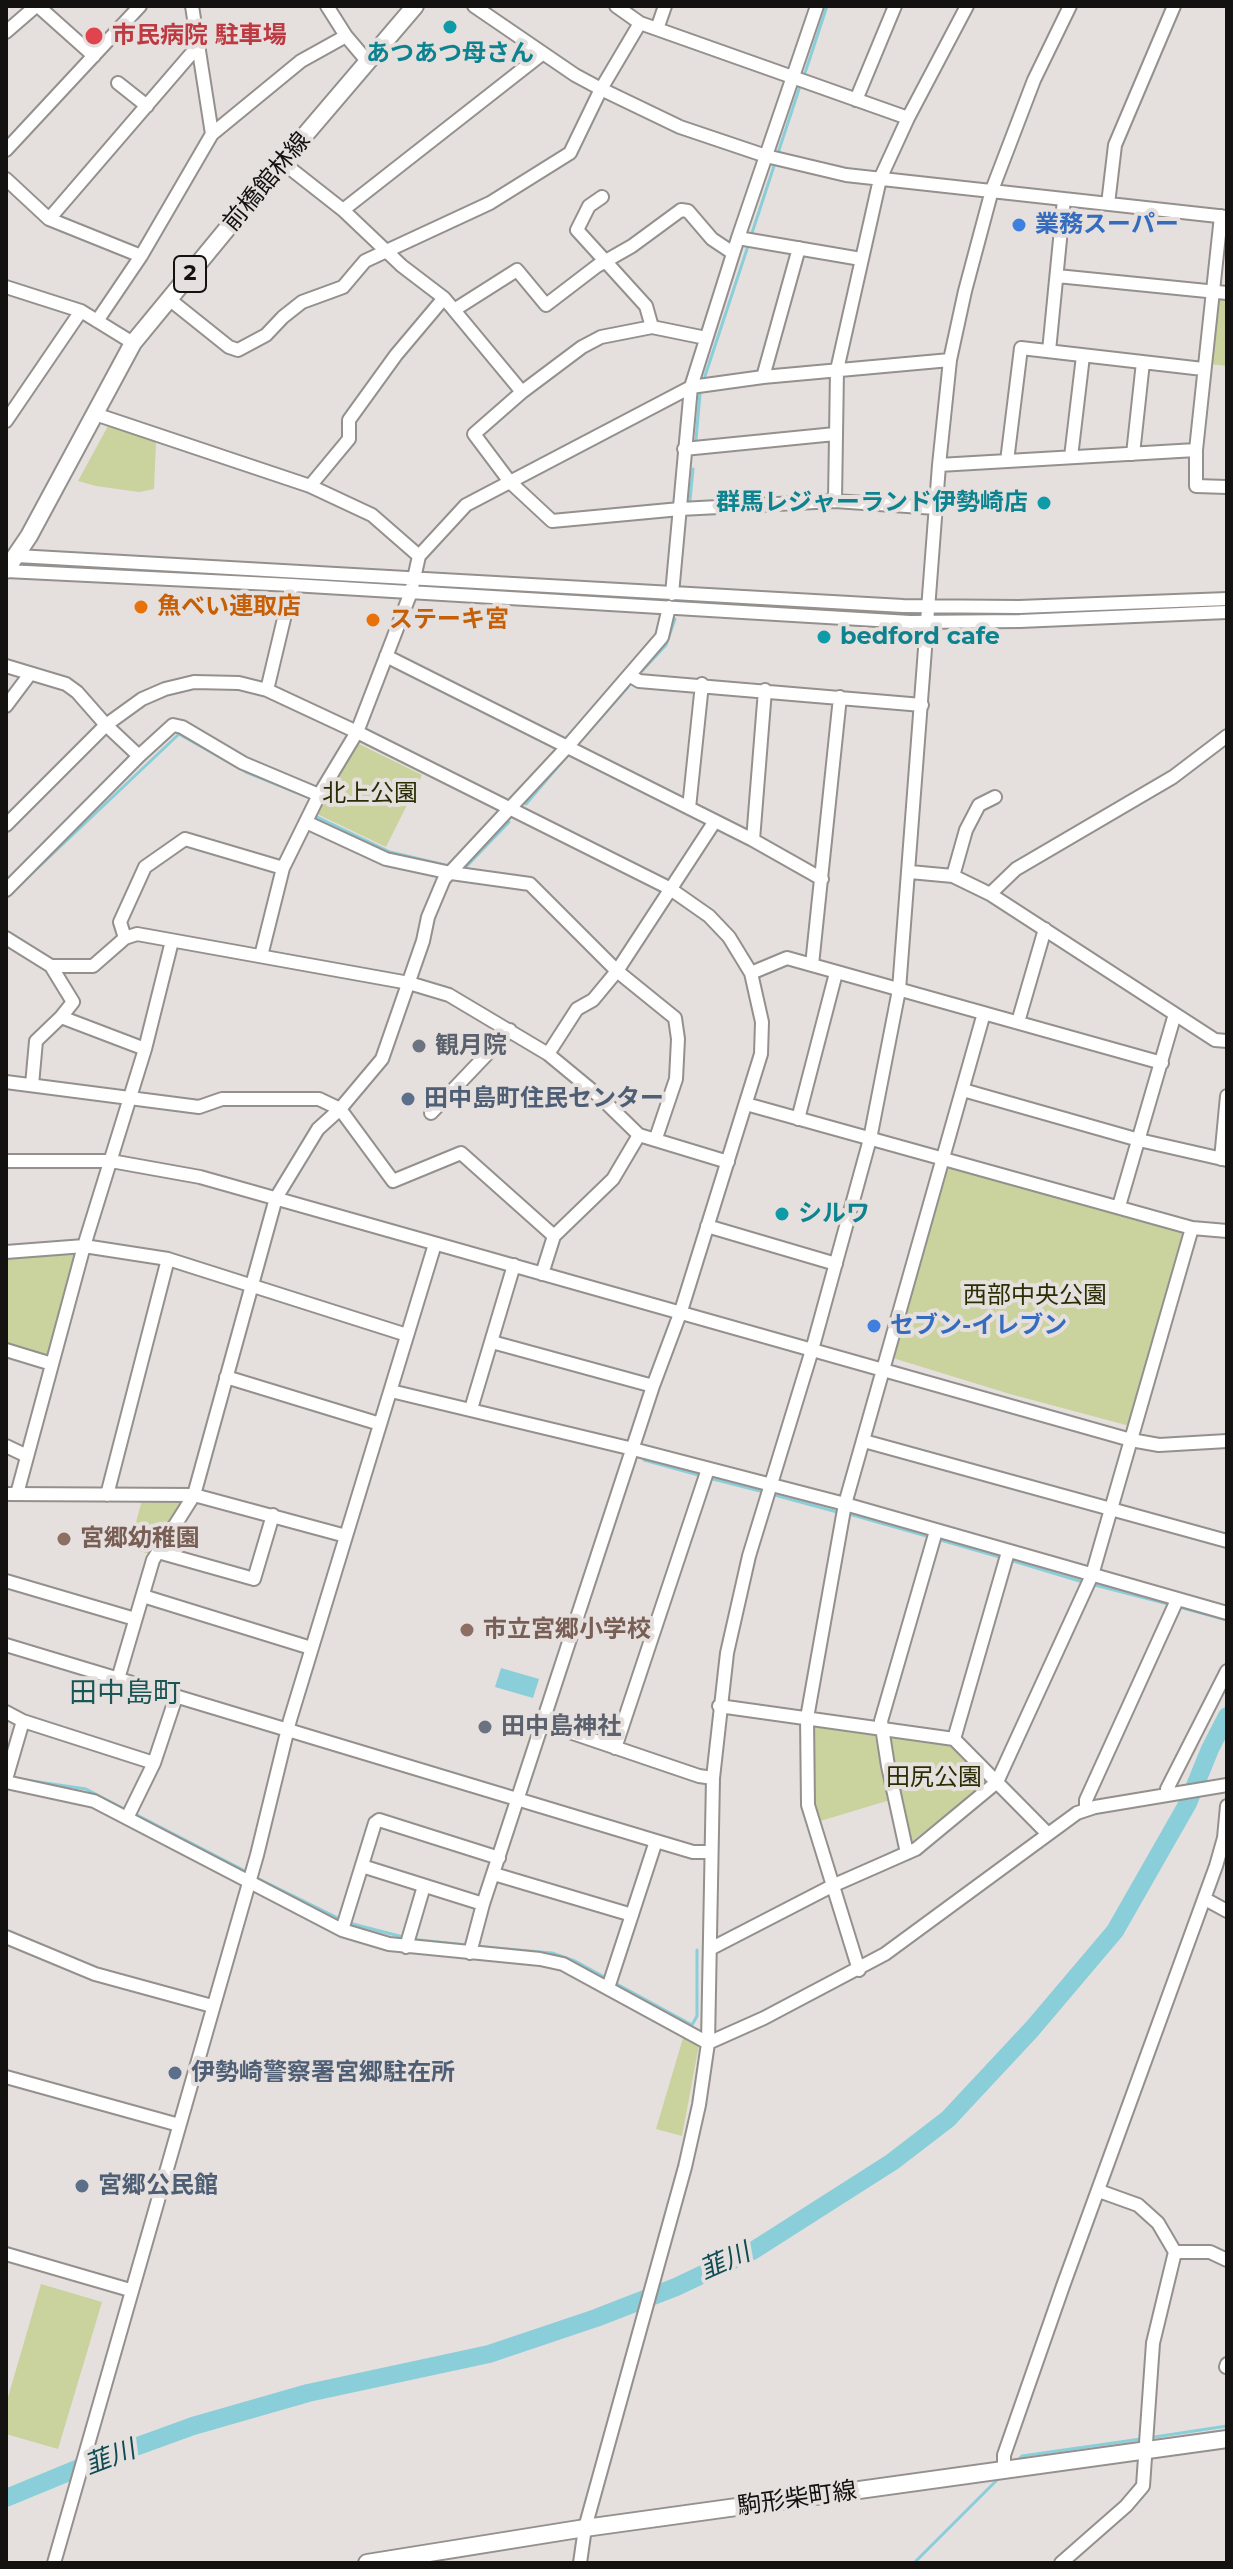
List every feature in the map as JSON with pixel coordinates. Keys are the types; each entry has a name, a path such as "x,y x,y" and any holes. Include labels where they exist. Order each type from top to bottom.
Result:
{"main road":[{"name":"前橋館林線","path":"6,570 133,343 415,6"},
{"name":"駒形柴町線","path":"367,2563 585,2528 1227,2439"}],"street":[{"path":"6,32 37,6 94,56"},
{"path":"6,150 140,6"},
{"path":"192,6 212,134"},
{"path":"327,6 368,62"},
{"path":"474,6 542,54 601,89 680,127 766,156 846,175 1224,216 1203,369 1196,486 1227,487"},
{"path":"616,6 640,23 908,118"},
{"path":"657,29 665,6"},
{"path":"118,1679 153,1560 194,1495 276,1198 318,1129 340,1109 382,1059 428,917 444,879 567,747 662,637 671,600 691,387 817,6"},
{"path":"856,100 895,6"},
{"path":"835,501 837,370 880,179 967,6"},
{"path":"580,2563 585,2528 685,2167 699,2105 708,2043 713,1778 727,1653 742,1585 812,1350 870,1139 899,990 939,465 950,360 992,190 1034,80 1070,6"},
{"path":"1108,204 1115,145 1174,6"},
{"path":"169,299 229,347 238,350 266,335 302,302 343,287 365,261 490,203 570,153 601,89 640,23"},
{"path":"97,321 141,256 212,134 301,61 346,36"},
{"path":"49,219 191,54 199,49"},
{"path":"343,210 542,54"},
{"path":"118,83 147,106"},
{"path":"282,162 343,210 402,266 444,298 522,392"},
{"path":"6,179 49,219 141,256"},
{"path":"602,197 589,206 577,230 646,306 652,327"},
{"path":"1049,351 1064,199"},
{"path":"454,310 517,270 546,305 597,266 605,264 681,210 688,211 712,239 733,253"},
{"path":"738,238 861,259"},
{"path":"763,377 799,248"},
{"path":"1057,276 1227,293"},
{"path":"7,288 81,311 133,343"},
{"path":"310,486 349,439 349,420 396,355 444,298"},
{"path":"6,421 81,311"},
{"path":"706,338 652,327 601,337 582,347 522,392 474,434 510,482 552,521 680,509 835,501 936,508"},
{"path":"1007,461 1021,348 1203,369"},
{"path":"1071,457 1083,356"},
{"path":"261,956 283,868 319,795 357,732 413,586 419,556 466,505 691,387 763,377 950,360"},
{"path":"1133,454 1143,362"},
{"path":"95,414 310,486 372,515 419,556"},
{"path":"684,449 835,434"},
{"path":"939,465 1196,450"},
{"path":"12,556 413,586 671,600 1019,607 1227,599"},
{"path":"6,570 292,585 413,586"},
{"path":"267,690 292,585"},
{"path":"671,600 928,622 1227,612"},
{"path":"386,656 753,840 822,879"},
{"path":"6,666 66,684 139,756"},
{"path":"6,706 30,674"},
{"path":"629,675 639,681 922,705"},
{"path":"6,825 106,725 142,699 178,685 228,682 267,690 357,732 669,888 709,916 729,937 751,973 762,1022 761,1054 681,1311 653,1386 483,1904 470,1953"},
{"path":"689,808 702,684"},
{"path":"753,840 765,690"},
{"path":"812,965 840,697"},
{"path":"6,890 139,756 177,725 243,763 319,795"},
{"path":"990,894 1016,869 1173,777 1227,736"},
{"path":"953,876 966,830 979,805 995,797"},
{"path":"548,1054 577,1009 593,1000 617,971 715,821"},
{"path":"306,822 386,859 451,873 530,884 617,971 675,1018 678,1039 676,1079 656,1138"},
{"path":"125,938 120,922 145,867 185,839 283,868"},
{"path":"910,872 953,876 990,894 1215,1040 1227,1041"},
{"path":"1018,1022 1045,929"},
{"path":"51,966 93,966 125,938 137,934 409,983 449,995 548,1054 600,1097 639,1135 728,1162"},
{"path":"6,938 51,966 73,1002 36,1041 32,1085"},
{"path":"172,941 145,1049 84,1246 27,1456 11,1494 194,1495 346,1536"},
{"path":"751,973 787,958 1162,1063"},
{"path":"798,1119 836,973"},
{"path":"859,1970 808,1805 807,1718 845,1504 984,1013"},
{"path":"1119,1206 1175,1014"},
{"path":"61,1017 145,1049"},
{"path":"431,1113 510,1030"},
{"path":"6,1082 199,1107 222,1099 319,1099 340,1109 393,1181 461,1153 554,1236"},
{"path":"963,1090 1139,1140 1224,1159 1227,1096"},
{"path":"746,1104 1192,1228 1227,1231"},
{"path":"542,1274 554,1236 613,1179 639,1135"},
{"path":"6,1161 111,1161 200,1177 1131,1440 1159,1445 1227,1441"},
{"path":"707,1226 836,1264"},
{"path":"710,1949 832,1886 924,1845 997,1782 1092,1575 1192,1228"},
{"path":"54,2563 249,1882 271,1803 287,1728 435,1244"},
{"path":"6,1252 84,1246 168,1259 407,1335"},
{"path":"107,1495 168,1259"},
{"path":"471,1409 514,1265"},
{"path":"492,1342 653,1386"},
{"path":"6,1350 52,1364"},
{"path":"226,1377 380,1424"},
{"path":"391,1391 845,1504 1227,1613"},
{"path":"864,1441 1227,1541"},
{"path":"6,1446 27,1456"},
{"path":"615,1748 708,1469"},
{"path":"158,1552 254,1579 273,1515"},
{"path":"907,1853 881,1728 936,1531"},
{"path":"954,1739 1008,1552"},
{"path":"6,1581 135,1619"},
{"path":"143,1596 311,1648"},
{"path":"1086,1810 1086,1800 1177,1600"},
{"path":"6,1645 693,1852 710,1852"},
{"path":"1172,1795 1167,1789 1227,1671"},
{"path":"127,1818 154,1763 176,1697"},
{"path":"719,1706 954,1739 1047,1833"},
{"path":"6,1712 23,1721 154,1763"},
{"path":"23,1721 6,1780 86,1797 342,1930 406,1947 540,1959 563,1964 708,2043"},
{"path":"543,1723 713,1778"},
{"path":"708,2043 859,1970 933,1921 1070,1817 1086,1810 1227,1786"},
{"path":"1004,2470 1004,2455 1205,1899 1221,1850 1227,1806"},
{"path":"342,1930 375,1823 379,1820 499,1858"},
{"path":"608,1988 656,1841"},
{"path":"362,1866 483,1904"},
{"path":"494,1874 632,1915"},
{"path":"406,1947 424,1886"},
{"path":"1205,1899 1227,1911"},
{"path":"6,1937 95,1974 212,2006"},
{"path":"6,2077 179,2125"},
{"path":"1061,2563 1126,2506 1143,2486 1153,2343 1175,2252 1158,2223 1138,2205 1099,2191"},
{"path":"1175,2252 1210,2252 1227,2260"},
{"path":"6,2254 130,2290"}],"green space":[{"path":"1220,296 1227,297 1227,366 1210,364"},
{"path":"108,426 156,441 154,489 139,492 78,481"},
{"name":"北上公園","path":"357,743 422,775 386,847 319,815 317,810"},
{"name":"西部中央公園","path":"951,1168 1181,1230 1183,1235 1130,1424 1010,1394 893,1356 946,1171"},
{"path":"73,1251 77,1256 49,1355 46,1357 7,1345 6,1256"},
{"path":"142,1500 180,1501 184,1507 153,1555 129,1548"},
{"path":"816,1725 871,1732 875,1736 890,1800 817,1822 812,1805 812,1728"},
{"name":"田尻公園","path":"892,1735 955,1745 989,1780 911,1842 887,1739"},
{"path":"683,2038 699,2045 682,2136 656,2129"},
{"path":"41,2284 102,2302 58,2449 6,2434 6,2404"}],"water":[{"path":"501,1668 539,1679 533,1698 495,1687"}],"waterway":[{"path":"804,76 827,6"},
{"path":"777,156 801,83"},
{"path":"751,236 775,163"},
{"path":"705,376 749,243"},
{"path":"696,439 700,394"},
{"path":"690,500 693,469"},
{"path":"642,671 666,645 675,619"},
{"path":"578,744 628,687"},
{"path":"6,898 179,734 246,772 310,798"},
{"path":"526,804 567,756"},
{"path":"315,816 390,852 449,866"},
{"path":"464,869 509,822"},
{"path":"644,1460 702,1476"},
{"path":"709,1478 764,1492"},
{"path":"771,1494 841,1513"},
{"path":"849,1514 930,1537"},
{"path":"937,1539 1003,1558"},
{"path":"1010,1560 1083,1582"},
{"path":"1091,1584 1172,1605"},
{"path":"1179,1607 1227,1620"},
{"name":"韮川","path":"6,2498 193,2426 308,2393 489,2354 596,2318 676,2287 754,2250 892,2162 948,2119 1032,2029 1115,1931 1188,1803 1227,1716"},
{"path":"25,1780 86,1789 128,1811"},
{"path":"135,1814 249,1873"},
{"path":"877,1860 897,1850"},
{"path":"255,1877 342,1920"},
{"path":"349,1923 403,1937"},
{"path":"410,1939 466,1945"},
{"path":"474,1946 552,1953 575,1961 608,1979"},
{"path":"615,1983 692,2025 697,2016 697,1950"},
{"path":"1148,2438 1227,2426"},
{"path":"1016,2462 1022,2456 1141,2439"},
{"path":"914,2563 999,2478"}],"place":[{"name":"あつあつ母さん","path":"450,27"},
{"name":"市民病院 駐車場","path":"94,36"},
{"name":"業務スーパー","path":"1019,225"},
{"name":"群馬レジャーランド伊勢崎店","path":"1044,503"},
{"name":"魚べい連取店","path":"141,607"},
{"name":"ステーキ宮","path":"373,620"},
{"name":"bedford cafe","path":"824,637"},
{"name":"観月院","path":"419,1046"},
{"name":"田中島町住民センター","path":"408,1099"},
{"name":"シルワ","path":"782,1214"},
{"name":"セブン-イレブン","path":"874,1326"},
{"name":"宮郷幼稚園","path":"64,1539"},
{"name":"市立宮郷小学校","path":"467,1630"},
{"name":"田中島神社","path":"485,1727"},
{"name":"伊勢崎警察署宮郷駐在所","path":"175,2073"},
{"name":"宮郷公民館","path":"82,2186"}],"district":[{"name":"田中島町","path":"125,1694"}]}
